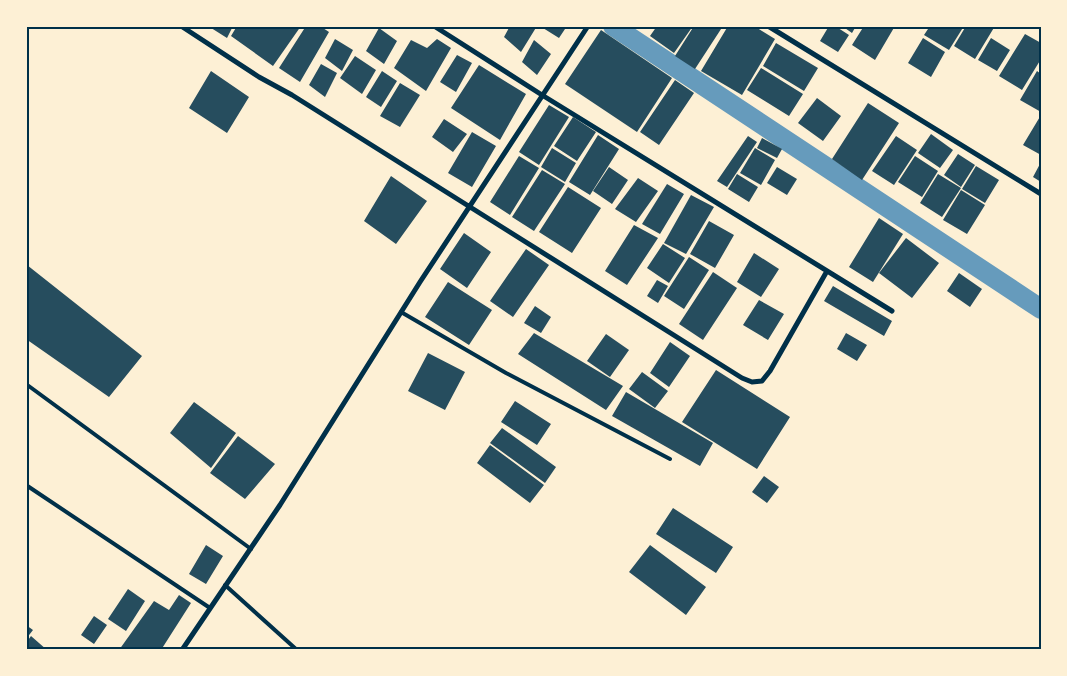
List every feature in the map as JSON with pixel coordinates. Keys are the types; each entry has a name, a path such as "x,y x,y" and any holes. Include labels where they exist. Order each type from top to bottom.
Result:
{"street":[{"path":"182,26 259,77 292,95 742,378 752,382 762,381 770,371 827,271"},
{"path":"434,26 542,95 892,311"},
{"path":"182,650 280,505 401,312 588,26"},
{"path":"768,26 1041,194"}],"lane":[{"path":"401,312 506,373 670,459"},
{"path":"26,384 251,548"},
{"path":"26,485 210,608"},
{"path":"225,585 297,650"}],"building":[{"path":"208,26 233,26 227,38"},
{"path":"237,26 301,26 273,66 231,36"},
{"path":"306,26 320,26 329,32 300,82 279,68"},
{"path":"510,26 537,26 521,52 504,37"},
{"path":"544,26 567,26 559,38 543,28"},
{"path":"657,26 693,26 674,53 650,36"},
{"path":"694,26 723,26 695,69 675,56"},
{"path":"728,26 754,26 775,39 742,95 701,71"},
{"path":"829,26 835,26 849,35 838,52 820,41"},
{"path":"842,26 856,26 852,33"},
{"path":"864,26 895,26 875,60 852,45"},
{"path":"930,26 964,26 949,50 924,35"},
{"path":"966,26 995,26 975,59 954,46"},
{"path":"379,28 397,41 384,64 366,51"},
{"path":"601,30 672,78 637,132 565,84"},
{"path":"1025,34 1041,43 1041,59 1022,90 999,76"},
{"path":"923,38 945,52 931,77 908,63"},
{"path":"991,38 1010,50 997,71 978,60"},
{"path":"335,39 353,50 342,71 325,58"},
{"path":"437,39 451,48 426,91 394,68 411,40 427,48"},
{"path":"534,40 551,54 537,75 522,62"},
{"path":"776,43 818,68 804,91 763,66"},
{"path":"457,55 472,63 456,92 440,82"},
{"path":"355,56 376,70 362,94 340,78"},
{"path":"321,64 337,73 325,97 309,85"},
{"path":"479,65 526,94 500,140 451,108"},
{"path":"761,68 803,94 789,116 747,90"},
{"path":"211,71 249,97 227,133 189,108"},
{"path":"382,71 397,81 381,107 366,97"},
{"path":"1037,71 1041,74 1041,112 1020,100"},
{"path":"675,80 694,93 659,145 640,132"},
{"path":"400,83 420,95 400,127 380,116"},
{"path":"817,98 841,116 823,141 798,123"},
{"path":"868,103 899,123 862,180 832,159"},
{"path":"549,105 569,117 539,165 519,152"},
{"path":"1041,115 1041,155 1023,145"},
{"path":"573,117 596,132 577,161 554,146"},
{"path":"444,119 467,134 453,152 432,137"},
{"path":"472,132 496,146 472,187 448,173"},
{"path":"931,134 953,150 940,168 918,153"},
{"path":"598,135 619,149 590,195 569,182"},
{"path":"748,136 757,142 727,187 717,181"},
{"path":"896,136 917,150 894,185 872,171"},
{"path":"762,138 782,149 777,158 757,148"},
{"path":"552,148 576,163 565,182 541,167"},
{"path":"755,148 775,160 761,185 740,173"},
{"path":"958,154 975,165 961,187 944,175"},
{"path":"519,156 539,168 510,215 490,202"},
{"path":"915,156 938,171 922,197 898,182"},
{"path":"1041,162 1041,182 1033,177"},
{"path":"976,166 999,180 985,203 962,189"},
{"path":"609,167 628,180 612,204 593,191"},
{"path":"777,167 797,179 787,195 767,183"},
{"path":"542,170 565,184 534,231 512,217"},
{"path":"737,174 758,187 749,202 728,189"},
{"path":"938,174 961,188 942,217 920,203"},
{"path":"391,176 427,201 396,244 364,221"},
{"path":"638,178 658,191 636,222 615,209"},
{"path":"667,184 684,194 660,234 642,224"},
{"path":"568,187 601,208 572,253 539,232"},
{"path":"961,190 985,205 967,234 943,220"},
{"path":"691,195 714,207 686,254 664,243"},
{"path":"879,218 903,234 873,282 849,267"},
{"path":"709,221 734,235 715,268 690,254"},
{"path":"634,225 658,238 627,285 605,271"},
{"path":"464,233 491,252 467,288 440,269"},
{"path":"906,238 939,263 912,298 879,273"},
{"path":"663,244 685,258 669,283 647,268"},
{"path":"526,249 549,265 513,317 490,301"},
{"path":"754,253 779,269 761,297 737,282"},
{"path":"689,257 709,270 684,309 664,296"},
{"path":"27,265 142,356 109,397 26,339"},
{"path":"713,272 737,288 703,340 679,324"},
{"path":"959,273 982,289 970,307 947,291"},
{"path":"657,280 668,286 658,303 647,296"},
{"path":"448,282 492,310 469,345 425,317"},
{"path":"833,286 892,321 884,336 824,301"},
{"path":"759,300 784,314 768,340 743,325"},
{"path":"535,306 551,317 541,333 524,323"},
{"path":"534,333 623,386 606,410 518,354"},
{"path":"846,333 867,345 857,361 837,349"},
{"path":"606,334 629,350 610,377 587,361"},
{"path":"670,342 690,356 669,387 650,373"},
{"path":"428,353 465,372 445,410 408,391"},
{"path":"716,370 790,417 757,469 682,422"},
{"path":"642,372 668,391 655,408 629,389"},
{"path":"626,392 713,443 700,466 612,416"},
{"path":"515,401 551,424 537,445 501,422"},
{"path":"194,402 236,433 211,468 170,433"},
{"path":"502,428 556,467 545,483 490,443"},
{"path":"238,436 275,464 245,499 210,473"},
{"path":"490,445 544,485 530,503 477,463"},
{"path":"764,476 779,487 767,503 752,492"},
{"path":"673,508 733,547 716,573 656,534"},
{"path":"206,545 223,556 206,584 189,574"},
{"path":"650,545 706,587 686,615 629,572"},
{"path":"128,589 145,601 126,631 108,619"},
{"path":"179,595 191,603 161,650 119,650 154,601 169,610"},
{"path":"94,616 107,625 94,644 81,635"},
{"path":"26,625 33,630 26,639"},
{"path":"31,636 47,650 26,650 26,643"}],"waterway":[{"path":"613,26 1041,309"}]}
